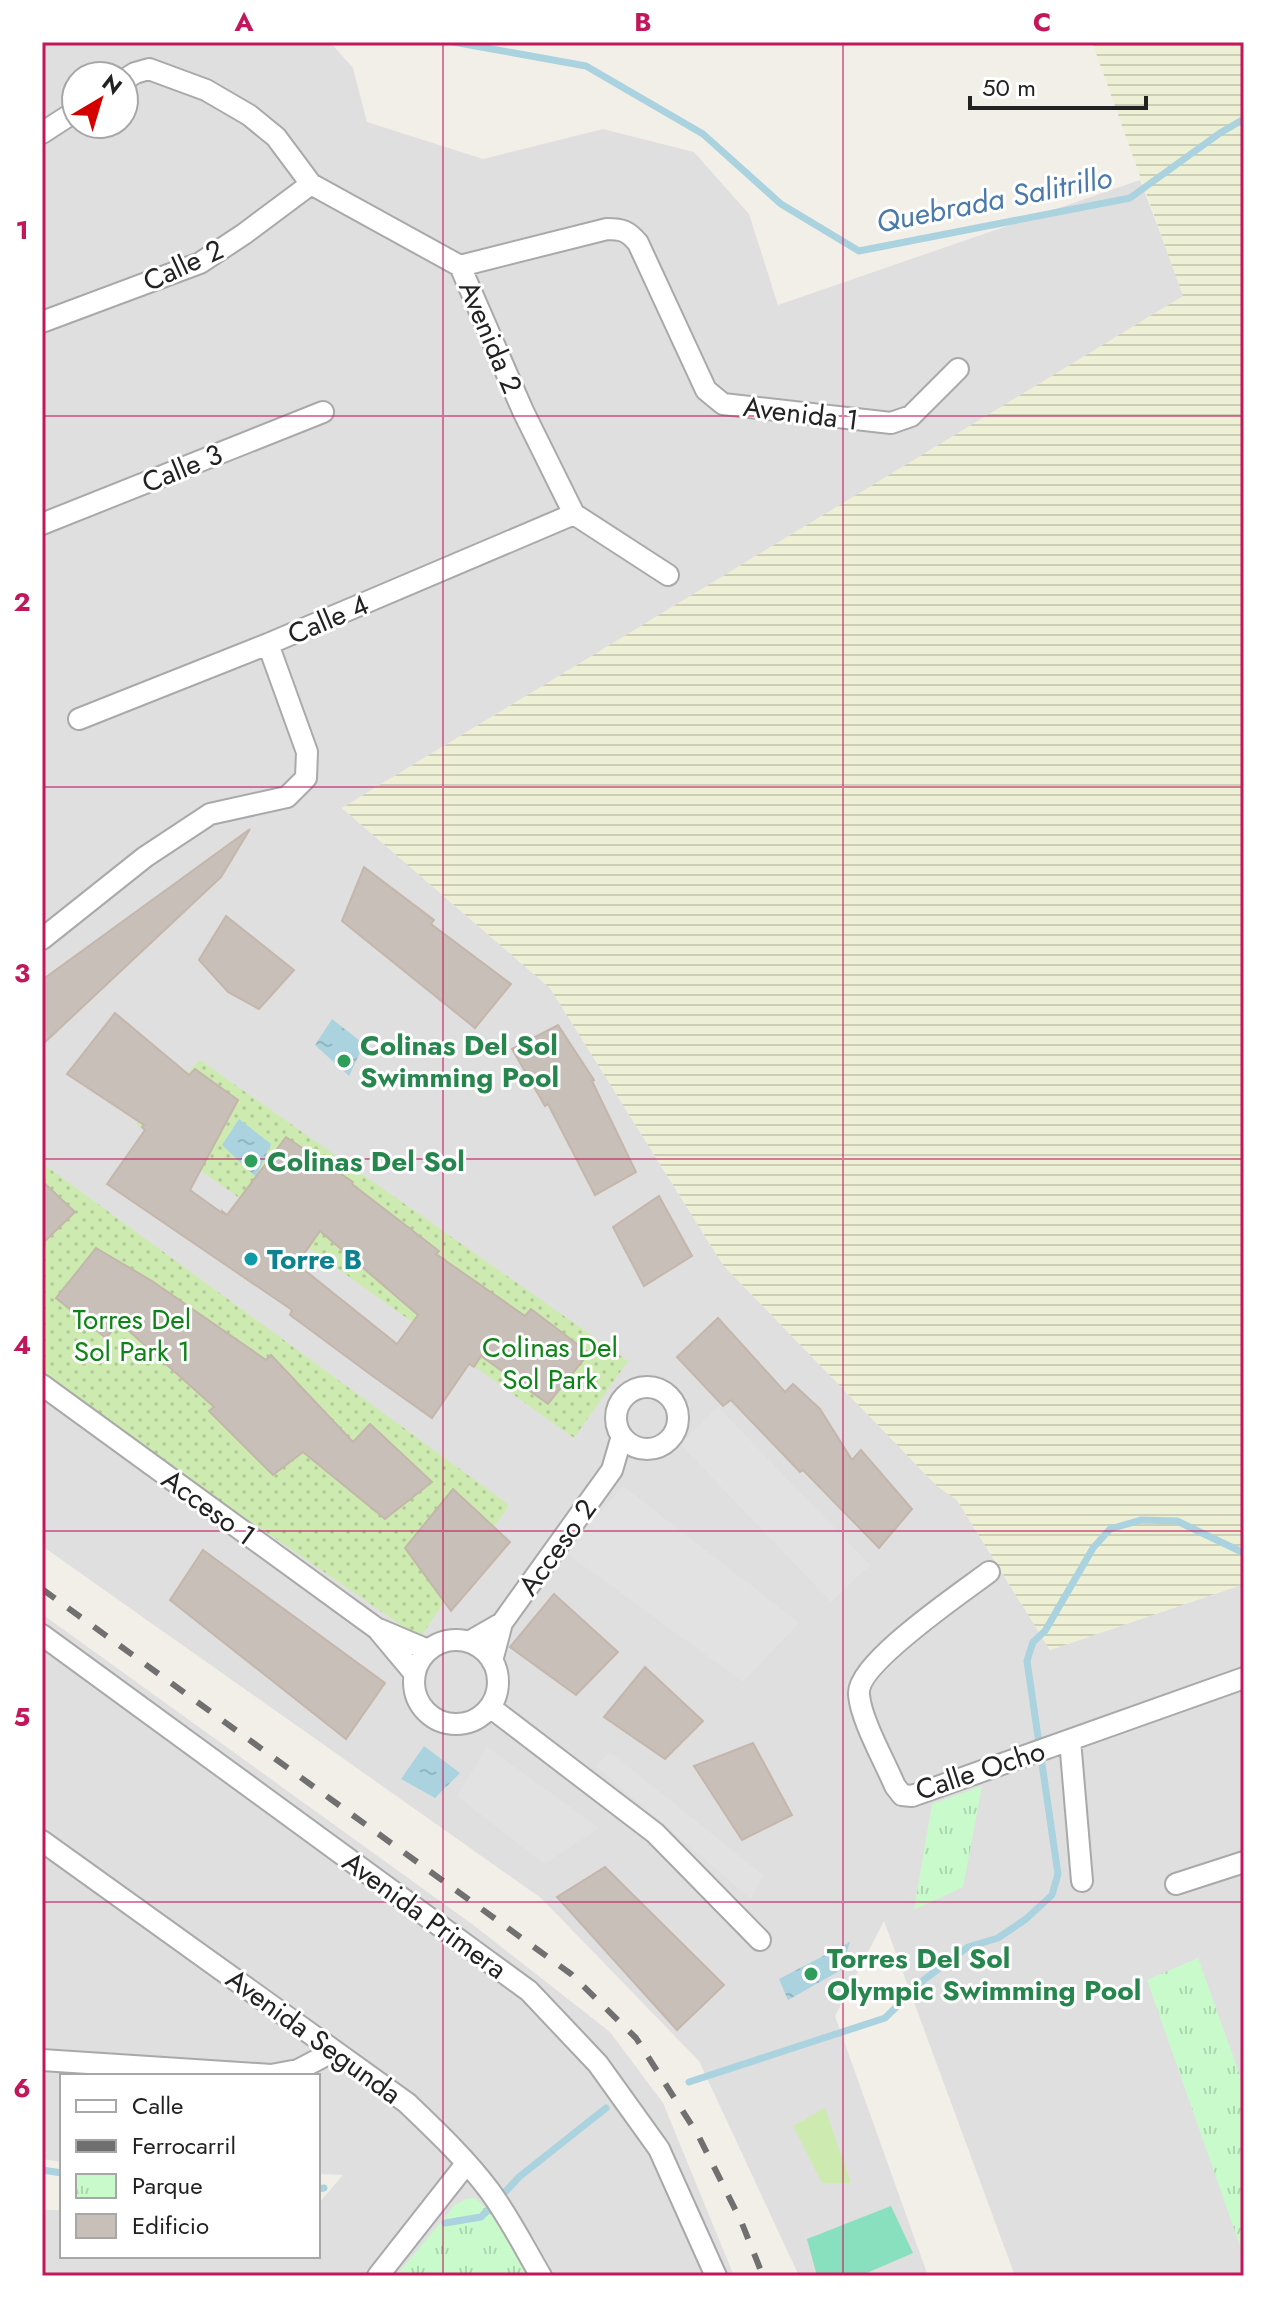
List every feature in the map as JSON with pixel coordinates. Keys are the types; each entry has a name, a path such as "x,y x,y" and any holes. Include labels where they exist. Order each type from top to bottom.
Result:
{"street":[{"name":"Avenida 2","path":"140,72 149,69 206,90 249,115 276,137 311,184 460,266 523,411 574,514"},
{"path":"42,133 60,121"},
{"name":"Calle 2","path":"42,322 200,263 311,184"},
{"name":"Avenida 1","path":"460,266 607,229 621,229 638,243 706,390 723,404 891,423 911,416 958,369"},
{"name":"Calle 3","path":"42,524 323,412"},
{"path":"574,514 668,575"},
{"name":"Calle 4","path":"79,719 268,644 574,514"},
{"path":"42,939 145,857 210,814 287,797 306,778 307,752 268,644"},
{"name":"Acceso 1","path":"42,1385 376,1628 428,1650"},
{"name":"Acceso 2","path":"492,1661 502,1623 612,1470 622,1436 616,1425 620,1401 639,1388 661,1390 670,1396 678,1418 676,1431 668,1442 644,1449 612,1470"},
{"path":"622,1436 631,1445 644,1449"},
{"name":"Calle Ocho","path":"989,1572 872,1665 862,1680 858,1692 861,1708 895,1786 902,1795 912,1796 1244,1678"},
{"name":"Acceso 2","path":"469,1642 502,1623"},
{"name":"Acceso 1","path":"376,1628 415,1674 418,1698 425,1709 445,1722 470,1721 490,1707"},
{"name":"Avenida Primera","path":"45,1640 529,1991 598,2064 659,2149 716,2276"},
{"path":"415,1674 428,1650 440,1643 455,1640 483,1649 498,1676 497,1692 490,1707 655,1833 760,1940"},
{"path":"1070,1740 1082,1881"},
{"name":"Avenida Segunda","path":"42,1841 407,2103 466,2164 505,2214 541,2276"},
{"path":"1176,1884 1244,1862"},
{"path":"276,2074 298,2070 334,2051"},
{"path":"42,2060 256,2074"},
{"path":"378,2276 466,2164"}],"shaded area":[{"path":"42,42 330,42 353,68 367,122 483,159 603,129 694,152 749,214 778,305 1140,180 1184,296 342,808 550,988 723,1265 937,1486 957,1500 1050,1650 1244,1584 1244,2276 1015,2276 884,1921 835,2016 928,2276 799,2276 699,2061 541,1898 42,1546"},
{"path":"718,1407 870,1565 831,1602 680,1444"},
{"path":"623,1486 799,1623 743,1682 565,1552"},
{"path":"42,1614 476,1927 610,2032 663,2103 734,2276 42,2276 42,2210 60,2210 60,2258 320,2258 320,2202 343,2175 320,2174 320,2074 60,2074 60,2162 42,2159"},
{"path":"487,1747 599,1828 544,1864 457,1796"},
{"path":"610,1752 763,1875 751,1899 596,1766"}],"green space":[{"path":"1092,42 1244,42 1244,1584 1050,1650 957,1500 937,1486 723,1265 550,988 342,808 1183,296"},
{"name":"Colinas Del Sol Park","path":"200,1060 628,1361 574,1438 136,1124"},
{"name":"Torres Del Sol Park 1","path":"42,1163 509,1505 420,1638 42,1378"},
{"path":"982,1786 963,1887 914,1910 932,1804"},
{"path":"1198,1958 1244,2087 1244,2257 1147,1980"},
{"path":"825,2108 851,2183 822,2183 793,2126"},
{"path":"475,2198 496,2218 529,2276 396,2276 455,2205"},
{"path":"891,2206 913,2253 860,2276 817,2276 807,2239"}],"water":[{"name":"Colinas Del Sol Swimming Pool","path":"332,1019 364,1044 349,1076 315,1045"},
{"name":"Colinas Del Sol","path":"239,1119 271,1144 256,1177 222,1145"},
{"path":"424,1746 460,1773 435,1798 401,1779"},
{"name":"Torres Del Sol Olympic Swimming Pool","path":"850,1942 841,1970 788,2000 779,1979"}],"building":[{"path":"250,829 221,877 42,1045 42,980"},
{"path":"364,867 434,920 431,924 511,984 475,1028 342,921"},
{"path":"226,916 294,970 259,1009 228,992 199,960"},
{"path":"115,1013 189,1075 195,1069 238,1100 190,1190 222,1213 227,1215 286,1137 353,1182 439,1251 436,1254 525,1316 531,1309 589,1353 548,1404 481,1356 474,1367 469,1364 432,1418 290,1315 292,1310 107,1184 145,1130 144,1125 67,1074","holes":["320,1231 418,1315 397,1344 297,1264"]},
{"path":"558,1025 594,1080 636,1172 595,1195 548,1104 545,1106 512,1049"},
{"path":"42,1181 75,1212 42,1244"},
{"path":"659,1196 692,1256 644,1286 613,1227"},
{"path":"96,1248 152,1281 266,1360 271,1355 353,1442 370,1424 432,1482 385,1519 303,1452 273,1475 209,1411 214,1407 119,1322 106,1338 56,1298"},
{"path":"718,1318 785,1392 793,1384 820,1409 852,1460 861,1450 912,1509 879,1548 731,1400 723,1406 677,1357"},
{"path":"453,1489 510,1542 451,1611 405,1548"},
{"path":"203,1550 385,1683 346,1739 170,1600"},
{"path":"554,1594 618,1652 576,1695 510,1647"},
{"path":"645,1667 703,1721 665,1759 604,1717"},
{"path":"753,1743 792,1815 742,1840 694,1766"},
{"path":"605,1867 724,1985 677,2030 557,1897"}],"waterway":[{"name":"Quebrada Salitrillo","path":"453,42 586,66 703,134 781,204 859,251 1130,198 1244,119"},
{"path":"689,2082 885,2018 925,1979 968,1947 998,1938 1026,1919 1052,1895 1058,1874 1027,1661 1033,1642 1045,1631 1093,1548 1110,1529 1141,1520 1177,1521 1244,1553"},
{"path":"506,2191 519,2177 606,2108"},
{"path":"42,2170 60,2173"},
{"path":"320,2189 324,2188"},
{"path":"445,2223 481,2217 488,2210"}],"railway":[{"path":"42,1589 571,1974 636,2038 698,2135 741,2221 763,2276"}],"place":[{"name":"Colinas Del Sol Swimming Pool","path":"344,1061"},
{"name":"Colinas Del Sol","path":"251,1161"},
{"name":"Torre B","path":"251,1259"},
{"name":"Torres Del Sol Olympic Swimming Pool","path":"811,1974"}]}
